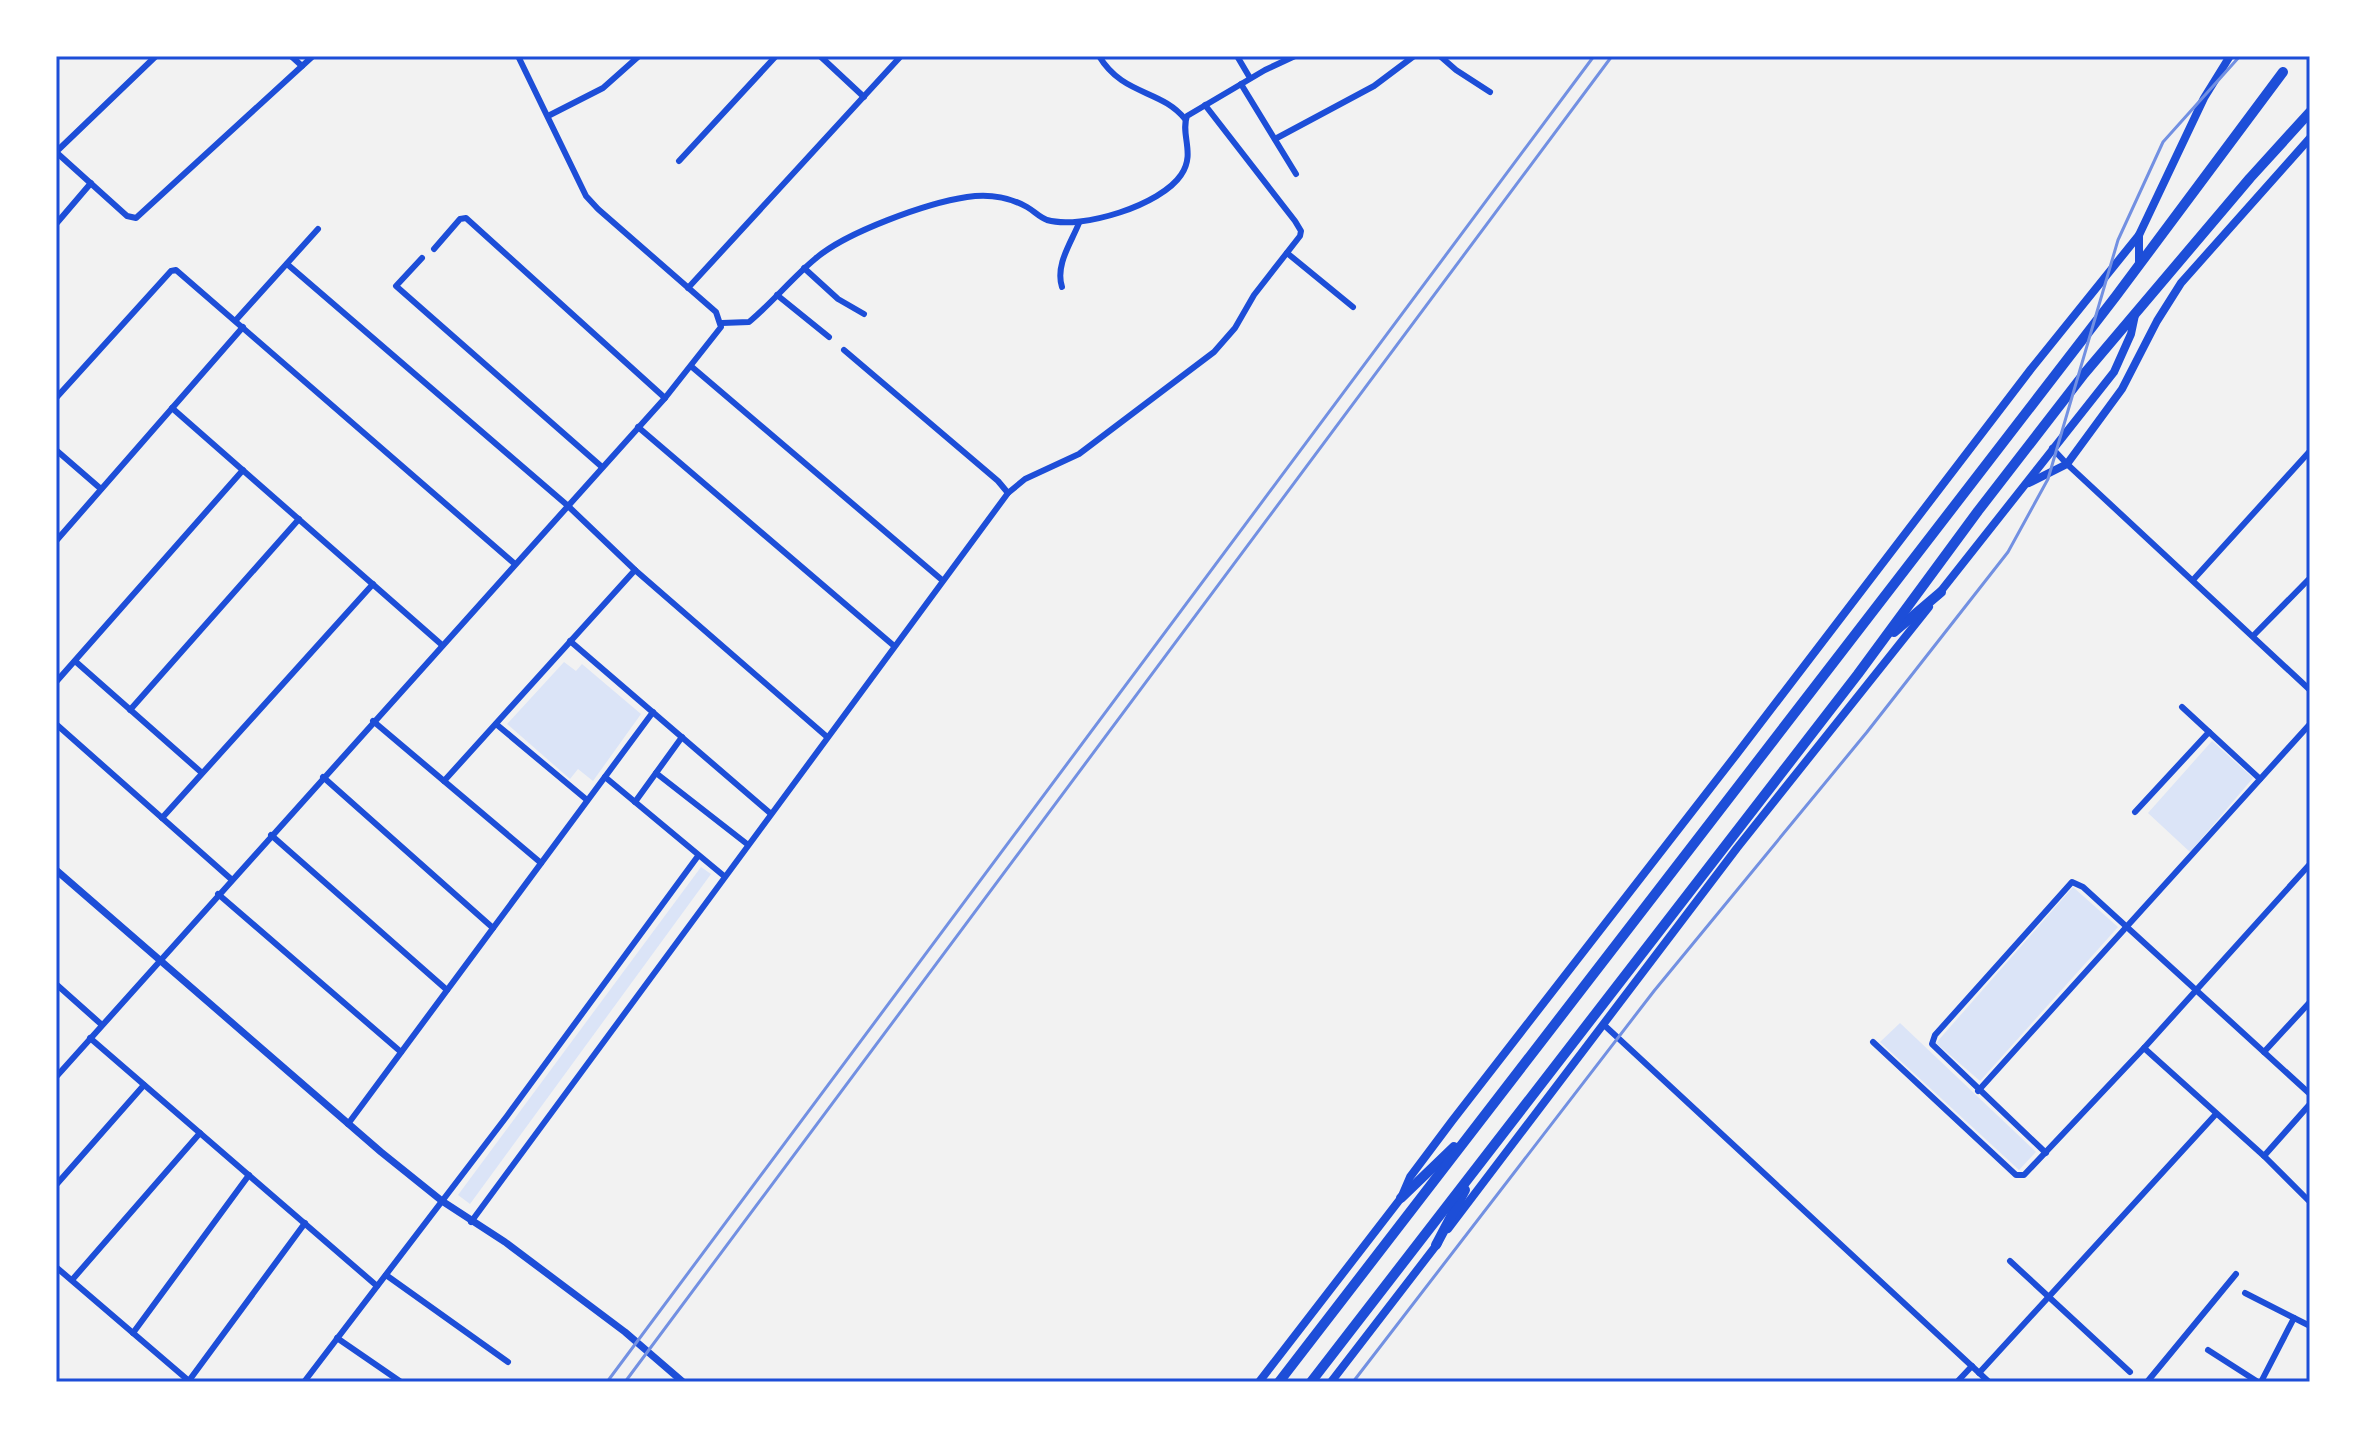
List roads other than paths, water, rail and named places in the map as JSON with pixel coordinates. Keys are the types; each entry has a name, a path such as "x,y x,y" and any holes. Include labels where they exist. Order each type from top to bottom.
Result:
{"highway":[{"path":"1279,1382 2139,266 2283,72"},
{"path":"1311,1382 1881,644 2084,374 2310,112"},
{"path":"1881,644 1941,592"},
{"path":"1401,1198 1473,1131"},
{"path":"1436,1245 1477,1167"}],"main road":[{"path":"1259,1382 1401,1198 1410,1177 1452,1121 2031,369 2139,235 2204,98 2230,56"},
{"path":"2024,485 2067,464 2122,389 2157,321 2181,283 2310,138"},
{"path":"2139,235 2139,266"},
{"path":"1331,1382 1783,788 2114,372 2131,334 2135,312"}],"street":[{"path":"156,56 56,152 133,219 313,56"},
{"path":"291,56 302,66"},
{"path":"56,1077 665,398 719,331 722,323 716,312 592,203 579,184 518,56"},
{"path":"548,116 603,88 639,56"},
{"path":"679,161 776,56"},
{"path":"820,56 864,97"},
{"path":"688,288 901,56"},
{"path":"722,323 749,322 824,252 846,239 926,208 971,196 1003,198 1049,220 1079,223 1106,218 1137,205 1175,182 1182,175 1188,154 1185,119 1172,105 1124,83 1099,56"},
{"path":"1237,56 1250,78"},
{"path":"1185,119 1250,78 1295,56"},
{"path":"1275,139 1374,86 1414,56"},
{"path":"1440,56 1490,92"},
{"path":"1241,84 1296,174"},
{"path":"471,1222 893,645 1008,493 1025,479 1079,454 1214,352 1235,328 1254,295 1300,236 1301,231 1295,221 1205,105"},
{"path":"56,224 91,183"},
{"path":"434,249 460,219 466,218 665,398"},
{"path":"1062,287 1059,273 1079,223"},
{"path":"236,320 318,229"},
{"path":"1287,253 1353,307"},
{"path":"422,258 396,286 602,467"},
{"path":"287,264 567,505 635,570 826,736"},
{"path":"804,268 838,299 864,314"},
{"path":"56,398 171,271 178,271 515,564"},
{"path":"777,295 829,337"},
{"path":"56,541 243,327"},
{"path":"844,350 998,481 1008,493"},
{"path":"692,367 942,580"},
{"path":"172,408 442,645"},
{"path":"638,427 893,645"},
{"path":"2052,448 2310,690"},
{"path":"56,450 101,489"},
{"path":"2193,580 2310,451"},
{"path":"56,682 243,470"},
{"path":"130,710 299,519"},
{"path":"444,781 635,570"},
{"path":"2253,636 2310,578"},
{"path":"162,818 373,584"},
{"path":"570,641 770,813"},
{"path":"75,661 202,773"},
{"path":"2182,707 2260,779"},
{"path":"348,1124 653,712"},
{"path":"373,721 541,863"},
{"path":"56,724 231,879"},
{"path":"496,724 587,800"},
{"path":"1978,1091 2310,724"},
{"path":"2135,812 2209,732"},
{"path":"635,802 682,737"},
{"path":"656,773 747,844"},
{"path":"323,777 493,928"},
{"path":"605,777 724,876"},
{"path":"271,835 447,990"},
{"path":"304,1382 698,856"},
{"path":"1873,1042 2020,1176 2028,1172 2307,874 2310,864"},
{"path":"56,870 348,1124 442,1201 505,1242 614,1324 683,1382"},
{"path":"2046,1153 1933,1048 1932,1041 2072,882 2079,884 2310,1094"},
{"path":"218,894 401,1052"},
{"path":"56,984 102,1025"},
{"path":"2264,1052 2310,1002"},
{"path":"1603,1024 1989,1382"},
{"path":"90,1038 377,1286"},
{"path":"2144,1048 2264,1156 2310,1202"},
{"path":"56,1185 144,1085"},
{"path":"2264,1156 2310,1104"},
{"path":"1979,1373 2216,1114"},
{"path":"72,1280 200,1133"},
{"path":"133,1333 249,1175"},
{"path":"56,1267 188,1381 305,1223"},
{"path":"2010,1261 2130,1372"},
{"path":"2147,1382 2236,1274"},
{"path":"386,1275 508,1362"},
{"path":"2245,1293 2310,1326"},
{"path":"2208,1350 2260,1382 2294,1318"},
{"path":"337,1338 401,1382"},
{"path":"1957,1382 1972,1366"}],"railway":[{"path":"607,1382 1594,56"},
{"path":"625,1382 1612,56"},
{"path":"1353,1382 1654,991 1867,732 2008,552 2048,479 2118,240 2163,142 2240,56"}]}
